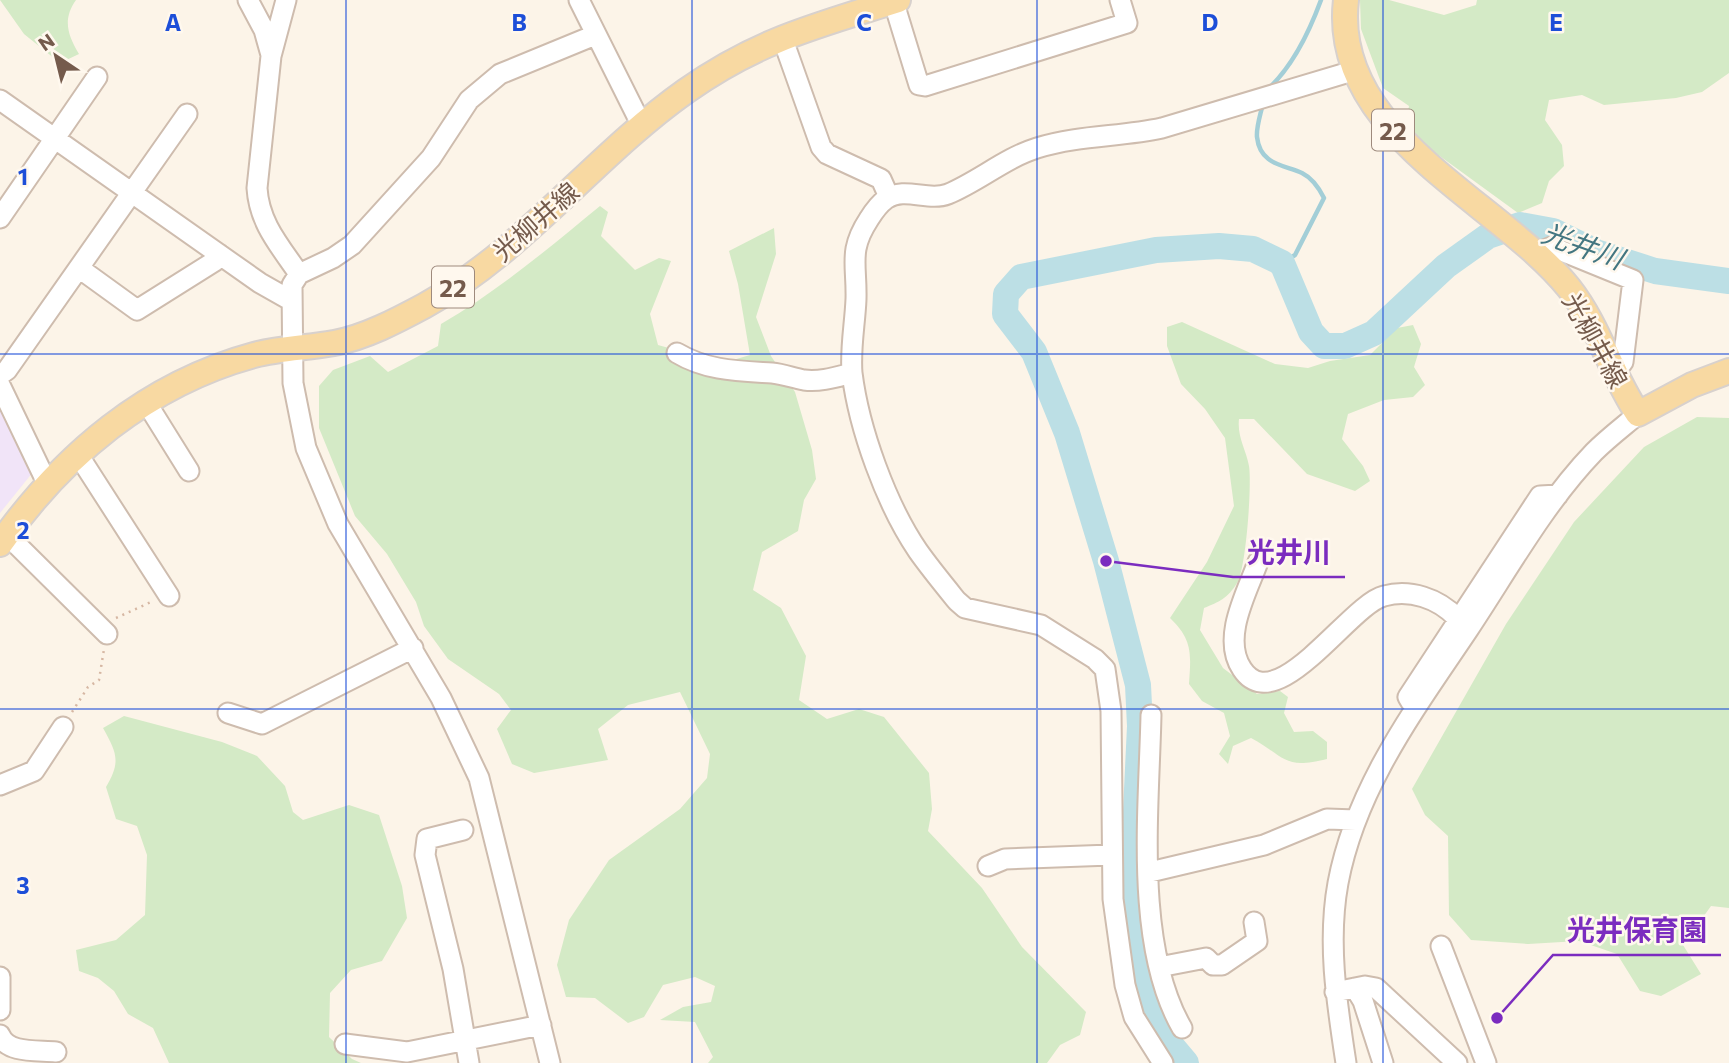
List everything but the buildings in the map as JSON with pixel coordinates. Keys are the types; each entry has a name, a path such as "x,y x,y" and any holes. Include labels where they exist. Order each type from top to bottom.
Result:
{"main road":[{"name":"光柳井線","path":"3,539 47,483 77,453 146,402 214,369 256,355 337,343 425,306 498,254 642,126 684,92 725,65 782,37 895,0"},
{"name":"光柳井線","path":"1346,0 1347,39 1356,70 1398,137 1537,253 1569,289 1596,330 1638,414 1692,385 1729,371"}],"street":[{"path":"248,0 264,30 271,56"},
{"path":"286,0 271,56 257,188 258,208 266,226 299,274"},
{"path":"579,0 642,126"},
{"path":"895,0 919,85 925,86 1127,23 1119,0"},
{"path":"551,1063 479,778 463,741 412,648 338,524 320,483 298,414 290,300 292,285 299,274 333,258 352,244 408,187 469,100 486,83 500,74 595,35"},
{"path":"782,37 821,147 827,154 881,178 889,197"},
{"path":"1163,1063 1134,1017 1125,985 1113,899 1111,711 1105,668 1041,625 965,608 906,532 873,456 858,407 852,373 852,335 856,301 854,245 878,205 889,197 905,193 932,197 948,194 1017,155 1039,147 1081,138 1152,130 1356,70"},
{"path":"0,218 97,77"},
{"path":"0,100 219,254 290,300"},
{"path":"0,375 8,370 187,114"},
{"path":"1537,253 1552,247 1633,280 1623,362 1615,370"},
{"path":"79,268 137,310 215,261 219,254"},
{"path":"677,354 710,367 735,372 774,373 802,380 819,381 852,373"},
{"path":"0,385 47,483"},
{"path":"146,402 189,471"},
{"path":"1346,1063 1335,992 1333,931 1338,885 1356,820 1372,781 1416,708 1558,495 1595,452 1638,414"},
{"path":"77,453 169,596"},
{"path":"1416,708 1408,697 1457,618 1540,496 1558,495"},
{"path":"3,539 107,634"},
{"path":"1258,562 1240,610 1235,633 1238,664 1246,676 1258,682 1270,682 1289,675 1314,656 1360,608 1381,596 1404,592 1428,598 1457,618"},
{"path":"229,713 262,724 412,648"},
{"path":"1151,715 1152,930 1159,967 1172,1010 1182,1028"},
{"path":"0,785 34,771 63,727"},
{"path":"1150,872 1264,845 1327,819 1356,820"},
{"path":"463,830 428,839 425,855 453,969 469,1063"},
{"path":"988,866 1005,859 1111,855"},
{"path":"1159,967 1206,958 1213,965 1222,965 1257,941 1254,922"},
{"path":"1441,946 1486,1063"},
{"path":"0,977 0,1010"},
{"path":"1355,988 1363,1000 1382,1063"},
{"path":"1335,992 1376,988 1457,1063"},
{"path":"345,1044 407,1052 541,1025"},
{"path":"0,1035 3,1042 13,1048 56,1052"}],"path":[{"path":"63,727 82,695 99,680 107,634 114,619 125,611 169,596"}],"shaded area":[{"path":"0,400 33,472 0,513"}],"green space":[{"path":"0,0 76,0 69,14 68,27 79,54 60,63 24,34"},
{"path":"1360,0 1389,0 1444,15 1476,5 1477,0 1729,0 1729,73 1702,92 1676,98 1604,105 1582,95 1549,100 1545,120 1562,145 1564,166 1549,181 1542,203 1518,213 1426,146 1406,125 1409,106 1383,88 1361,29"},
{"path":"600,206 608,212 601,236 635,270 659,258 671,261 650,314 658,345 723,363 750,355 738,284 729,251 774,228 776,254 756,317 771,356 795,392 812,450 816,479 804,500 798,531 762,552 753,590 781,608 806,656 799,700 827,719 859,709 884,717 929,773 932,809 928,831 982,888 1022,947 1086,1012 1080,1035 1060,1045 1047,1063 708,1063 713,1057 695,1022 660,1020 683,1007 711,1002 715,986 695,977 663,985 644,1017 628,1023 595,998 566,997 557,965 569,920 609,860 680,809 707,778 710,754 680,692 628,705 598,729 608,760 534,773 512,764 497,729 511,710 499,694 448,659 424,626 416,602 387,554 355,516 319,428 319,386 333,370 370,356 388,372 438,346 441,324 503,283"},
{"path":"1182,322 1275,364 1308,368 1330,361 1370,355 1397,328 1413,325 1421,344 1414,367 1425,385 1413,397 1384,400 1348,414 1342,439 1363,466 1370,481 1355,491 1307,474 1254,419 1239,419 1239,432 1250,476 1243,562 1237,583 1227,596 1204,608 1200,630 1223,668 1257,694 1280,691 1288,697 1284,713 1294,732 1313,731 1327,742 1327,759 1293,762 1251,738 1233,746 1228,764 1219,754 1230,736 1224,713 1202,701 1189,684 1187,641 1170,618 1207,562 1234,506 1225,438 1205,409 1181,384 1167,346 1167,327"},
{"path":"1697,417 1729,418 1729,908 1711,906 1683,945 1701,974 1661,996 1640,991 1617,954 1579,941 1528,944 1471,940 1449,915 1448,836 1425,815 1412,789 1506,624 1574,522 1644,447"},
{"path":"124,716 222,742 257,756 285,786 293,812 303,820 349,805 379,815 402,886 407,918 382,961 351,970 330,993 329,1037 352,1059 361,1063 169,1063 153,1028 128,1014 114,991 98,978 79,971 76,950 116,940 145,915 147,855 137,826 116,819 106,787 114,771 115,758 103,728"}],"waterway":[{"path":"1268,89 1285,70 1299,48 1321,0"},
{"path":"1263,103 1257,133 1263,153 1268,159 1306,175 1324,198 1295,255 1282,263"},
{"name":"光井川","path":"1186,1063 1159,1031 1147,1008 1140,970 1132,896 1140,726 1138,685 1106,561 1067,433 1034,352 1005,314 1006,294 1021,277 1156,250 1219,246 1253,249 1282,263 1311,332 1324,346 1345,346 1374,333 1446,266 1488,236 1520,225 1553,231 1596,252 1655,271 1729,281"}],"place":[{"name":"光井川","path":"1106,561"},
{"name":"光井保育園","path":"1497,1018"}]}
